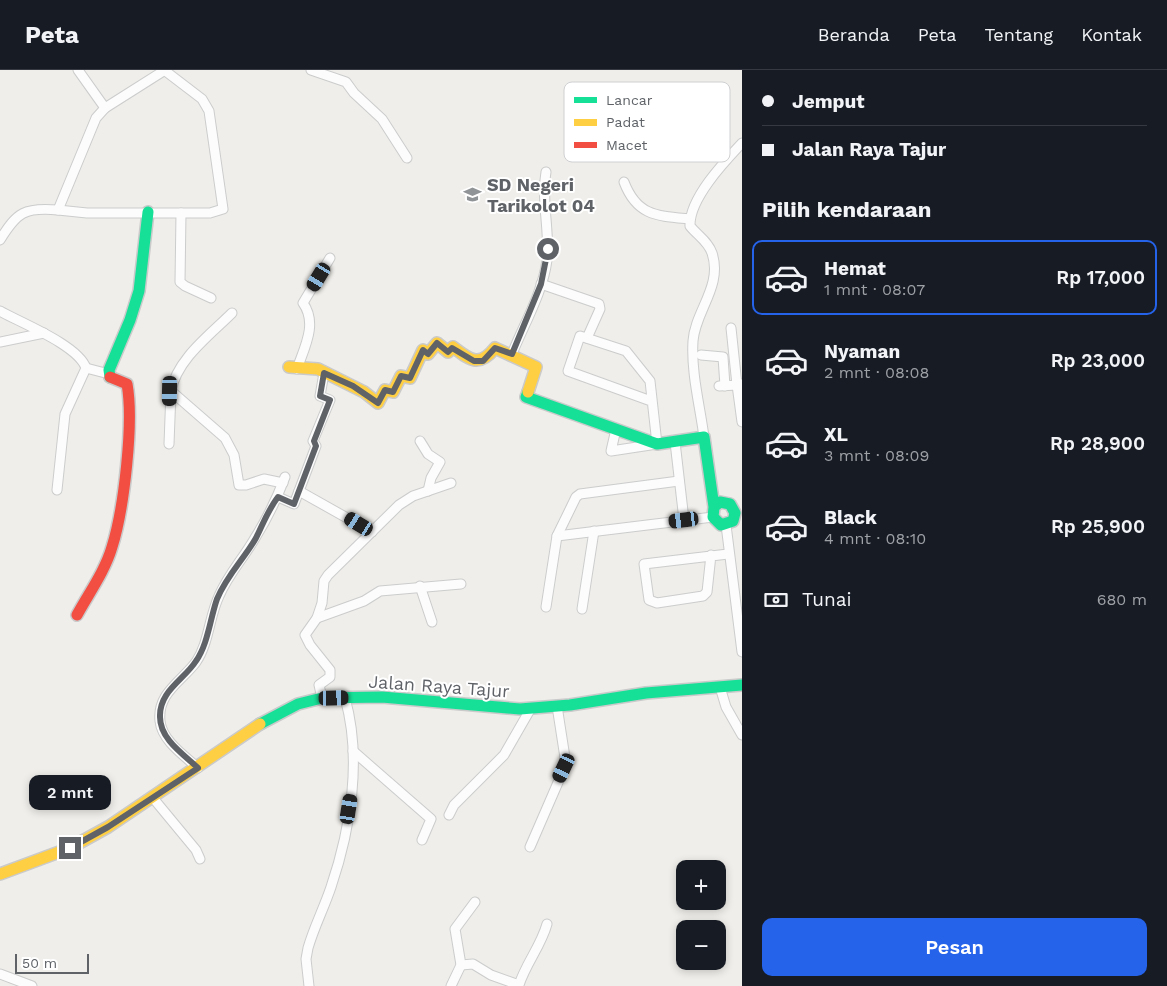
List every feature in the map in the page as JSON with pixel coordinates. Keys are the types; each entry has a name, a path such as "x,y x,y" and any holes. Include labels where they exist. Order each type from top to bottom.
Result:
{"street":[{"path":"78,70 105,108"},
{"path":"0,240 14,219 26,210 38,208 87,213 216,212 223,209 209,111 202,99 165,70 105,108 93,124 58,210"},
{"path":"310,70 333,76 346,82 354,93 382,119 407,158"},
{"path":"730,156 742,143"},
{"path":"557,536 684,520 713,512 720,502 727,502 739,512 733,521 726,525 718,524 713,512 693,356 693,338 713,284 714,264 712,252 704,240 690,226 690,219 699,199 724,162"},
{"path":"512,354 541,284 548,249 543,198 546,172"},
{"path":"624,182 628,194 641,208 665,218 690,219"},
{"path":"109,374 110,365 130,320 139,291 148,212"},
{"path":"181,213 180,282 184,286 211,298"},
{"path":"330,258 303,303 310,318 310,331 293,368 318,369 349,384 378,403 385,390 393,392 401,376 410,378 423,350 428,354 437,343 448,352 452,348 474,361 483,361 495,348 512,354 536,367 526,397 657,444"},
{"path":"541,284 599,304 600,309 587,338"},
{"path":"0,311 44,333 82,361 86,368 109,374 110,377 127,384 129,390 130,410 120,514 111,548 77,615"},
{"path":"169,444 170,391 174,378 185,361 232,312"},
{"path":"731,328 740,384 742,422"},
{"path":"0,342 44,333"},
{"path":"651,401 568,371 580,336 626,351 650,381 657,444"},
{"path":"701,355 723,357 722,386 740,384"},
{"path":"57,490 65,414 86,368"},
{"path":"278,497 294,504 311,464 316,446 314,441 330,400 320,396 324,373"},
{"path":"170,391 225,438 234,455 239,485 246,486 264,479 284,480 278,497 255,539 226,582 196,662 177,681 161,706 160,724 164,734 198,768"},
{"path":"616,430 611,451 704,437"},
{"path":"420,441 428,454 440,462 431,478 428,490"},
{"path":"675,442 684,520"},
{"path":"322,698 319,685 330,676 330,670 305,637 305,632 313,626 318,618 322,603 324,581 399,505 413,496 450,482"},
{"path":"546,607 557,536 576,497 580,494 679,482"},
{"path":"299,492 372,532"},
{"path":"726,525 728,554 742,652"},
{"path":"582,609 594,531"},
{"path":"711,555 707,592 703,596 657,603 649,600 644,564 711,555 728,554"},
{"path":"318,618 364,602 380,592 420,586 461,584"},
{"path":"420,586 432,622"},
{"name":"Jalan Raya Tajur","path":"0,874 70,848 108,827 274,716 298,704 322,698 382,697 504,709 531,708 646,693 742,685"},
{"path":"720,687 726,707 742,735"},
{"path":"309,986 306,959 308,948 339,862 354,778 352,722 345,698"},
{"path":"530,847 566,764 557,706"},
{"path":"449,815 454,805 504,755 531,708"},
{"path":"353,750 431,819 422,840"},
{"path":"153,798 196,850 200,858"},
{"path":"451,986 461,965 456,929 476,902"},
{"path":"461,965 473,964 491,975 519,985 525,968 542,941 547,924"},
{"path":"0,974 32,986"}],"traffic: fast":[{"path":"110,377 109,370 130,320 139,291 148,212"},
{"path":"528,392 526,397 657,444 704,437 714,507 713,517 721,525 733,521 735,513 730,504 720,502 714,507"},
{"path":"260,724 298,704 322,698 382,697 520,709 570,705 646,693 742,685"}],"traffic: slow":[{"path":"289,367 318,369 364,392 378,403 385,390 393,392 401,376 410,378 423,350 428,354 437,343 448,352 453,347 474,360 484,358 495,348 536,367 528,392"},
{"path":"0,874 70,848 108,827 260,724"}],"traffic: jam":[{"path":"77,615 109,556 124,489 127,466 129,400 127,384 110,377"}],"place":[{"name":"SD Negeri Tarikolot 04","path":"473,194"}],"route":[{"path":"70,848 108,827 198,768 164,734 160,724 161,706 177,681 196,662 218,598 236,564 255,539 271,507 278,497 294,504 311,464 316,446 314,441 330,400 320,396 324,373 364,392 378,403 385,390 393,392 401,376 410,378 423,350 428,354 437,343 448,352 452,348 478,362 491,355 495,348 512,354 541,284 547,262 548,249"}]}
